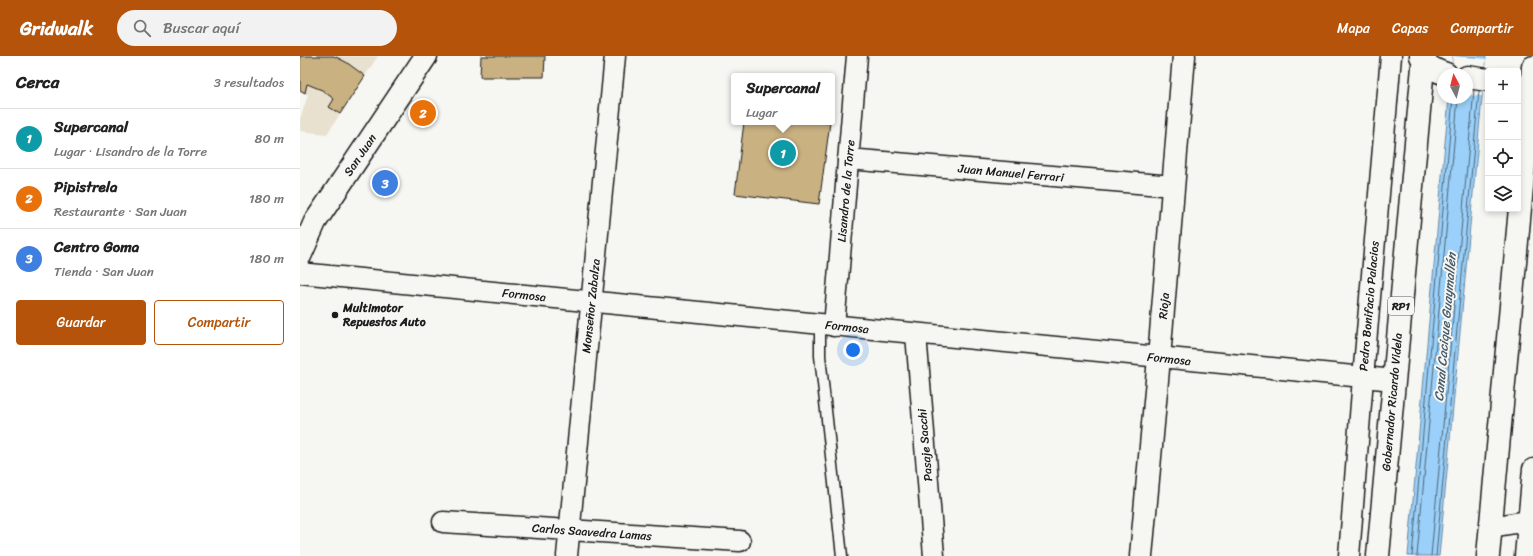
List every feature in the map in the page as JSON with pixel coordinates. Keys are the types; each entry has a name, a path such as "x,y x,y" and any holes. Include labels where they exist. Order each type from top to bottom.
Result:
{"main road":[{"name":"San Juan","path":"300,256 315,222 426,56"},
{"name":"Rioja","path":"1141,556 1184,56"},
{"path":"1423,58 1437,70"},
{"name":"Gobernador Ricardo Videla","path":"1378,556 1423,58"},
{"path":"1488,556 1529,80"}],"street":[{"name":"Monseñor Zabalza","path":"567,556 615,56"},
{"name":"Lisandro de la Torre","path":"827,325 848,159 857,56"},
{"name":"Pedro Bonifacio Palacios","path":"1349,556 1391,56"},
{"name":"Juan Manuel Ferrari","path":"848,159 1173,186"},
{"name":"Formosa","path":"300,273 1394,380"},
{"name":"Pasaje Sacchi","path":"916,334 934,556"},
{"path":"1525,556 1531,521 1533,470"},
{"path":"1491,527 1531,521"},
{"name":"Carlos Saavedra Lamas","path":"443,522 740,541"}],"lane":[{"path":"827,325 820,356 842,556"}],"shaded area":[{"path":"300,56 378,56 327,134 300,131 300,119 308,95 300,90"}],"water":[{"name":"Canal Cacique Guaymallén","path":"1453,56 1486,56 1439,556 1408,556 1448,104 1473,104 1473,68 1452,68"}],"pier":[{"path":"1453,56 1486,59 1482,96 1473,95 1473,68 1452,68"}],"building":[{"path":"300,56 334,56 346,62 365,76 340,114 329,107 334,99 322,90 307,84 305,93 300,90"},
{"path":"481,56 545,56 544,77 480,77"},
{"path":"744,125 830,125 819,204 735,194"}],"place":[{"name":"Pipistrela","path":"423,113"},
{"name":"Supercanal","path":"783,153"},
{"name":"Centro Goma","path":"385,183"},
{"name":"Multimotor Repuestos Auto","path":"335,315"}]}
